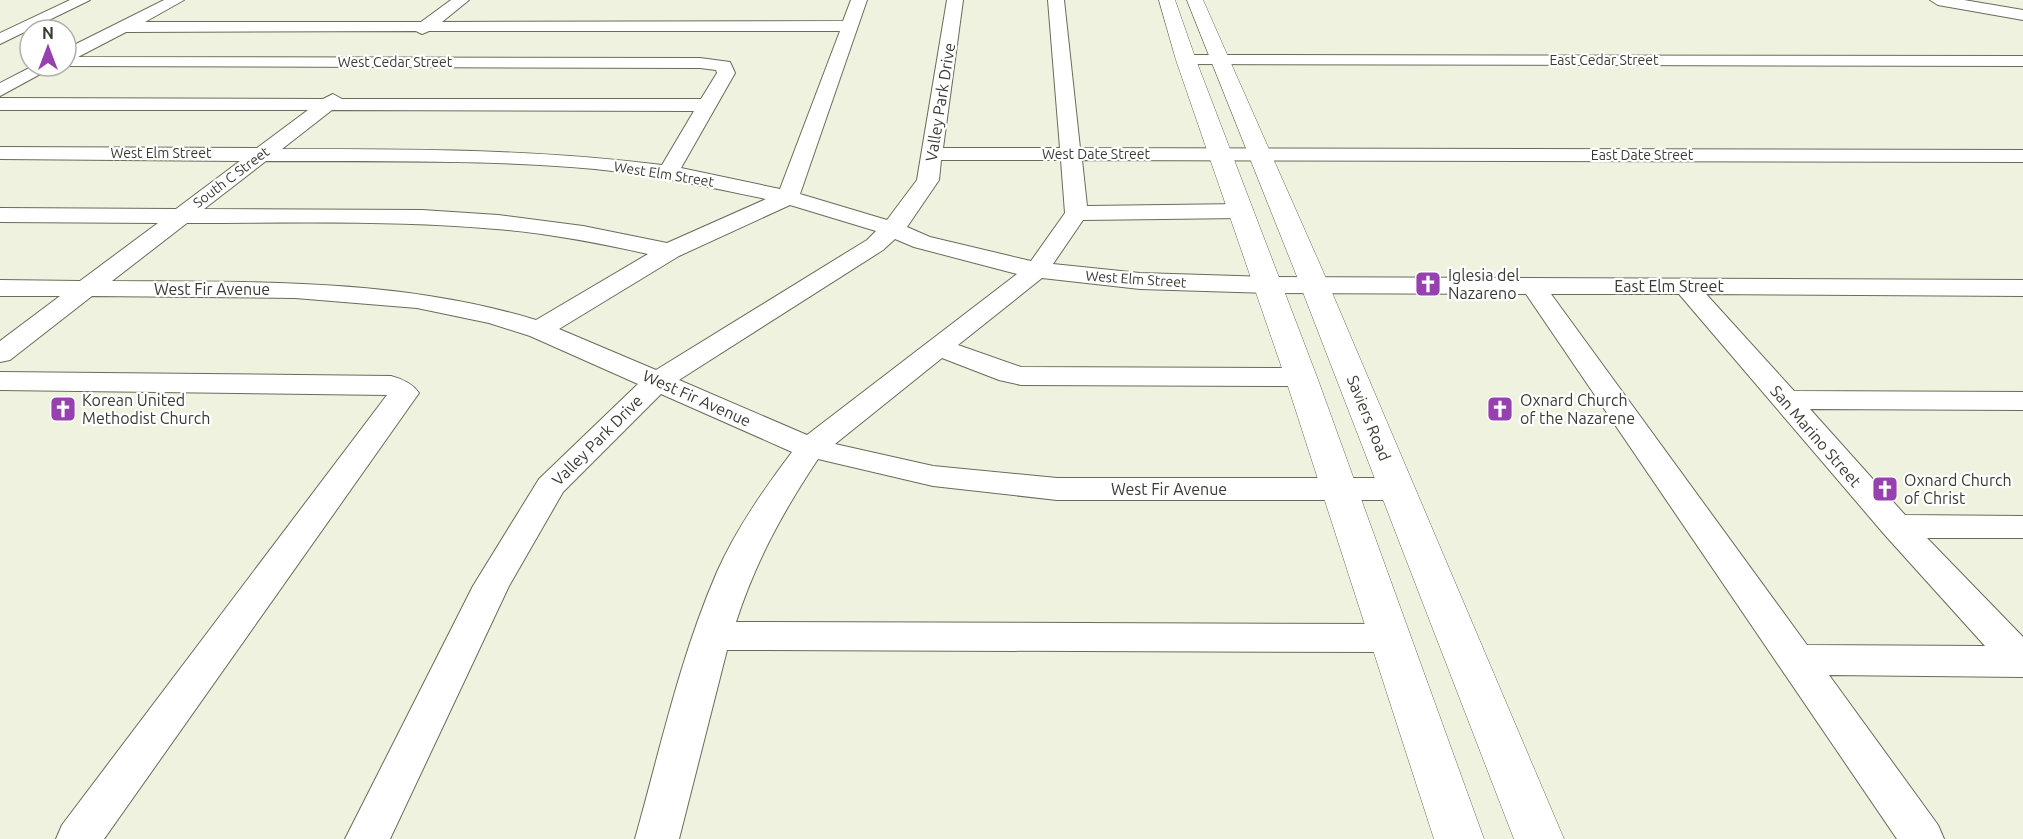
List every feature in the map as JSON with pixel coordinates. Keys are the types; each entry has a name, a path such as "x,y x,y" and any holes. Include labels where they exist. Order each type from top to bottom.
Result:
{"main road":[{"path":"1167,0 1186,60 1269,285 1388,638 1459,839"},
{"name":"Saviers Road","path":"1195,0 1398,489 1539,839"}],"street":[{"path":"0,39 82,0"},
{"path":"78,50 176,0"},
{"name":"South C Street","path":"0,354 460,0"},
{"path":"539,330 670,251 788,197 859,0"},
{"name":"Valley Park Drive","path":"367,839 490,586 550,486 658,381 875,245 919,197 928,180 954,0"},
{"path":"657,839 712,636 735,571 770,505 810,448 1037,270 1076,213 1056,0"},
{"path":"1938,0 2023,15"},
{"path":"122,27 850,26"},
{"name":"East Cedar Street","path":"1186,60 2023,61"},
{"name":"West Cedar Street","path":"78,62 700,63 724,66 726,73 708,105"},
{"path":"0,76 18,75"},
{"path":"0,90 22,78"},
{"path":"0,104 708,105"},
{"path":"668,172 708,105"},
{"name":"West Elm Street","path":"0,153 492,157 595,163 668,172 788,197 892,229 922,242 999,263 1037,270 1140,281 1314,285"},
{"name":"West Date Street","path":"932,154 1260,153"},
{"name":"East Date Street","path":"1260,153 2023,156"},
{"path":"1076,213 1242,211"},
{"path":"0,215 422,218 498,222 583,233 670,251"},
{"name":"East Elm Street","path":"1314,285 2023,288"},
{"path":"1533,286 1922,839"},
{"name":"San Marino Street","path":"1685,286 1896,526 2022,662"},
{"name":"West Fir Avenue","path":"0,288 299,289 367,293 451,304 500,316 539,330 810,448 933,476 1057,489 1398,489"},
{"path":"937,347 1009,374 1021,376 1301,377"},
{"path":"0,381 391,385 404,393 78,839"},
{"path":"1784,400 2023,401"},
{"path":"1896,526 2023,527"},
{"path":"712,636 1388,638"},
{"path":"1797,660 2022,662"}],"place":[{"name":"Iglesia del Nazareno","path":"1428,284"},
{"name":"Korean United Methodist Church","path":"63,409"},
{"name":"Oxnard Church of the Nazarene","path":"1500,409"},
{"name":"Oxnard Church of Christ","path":"1885,489"}]}
